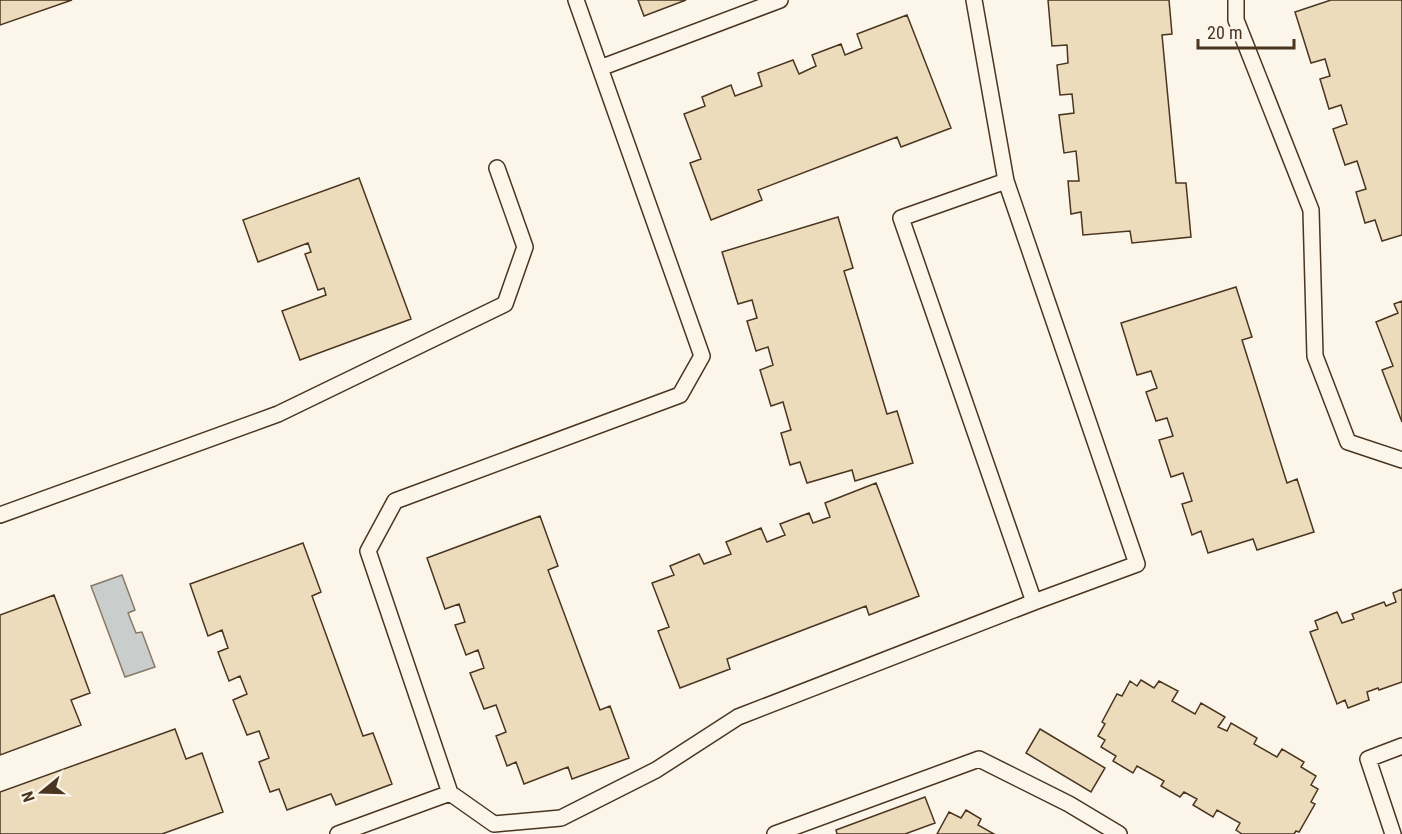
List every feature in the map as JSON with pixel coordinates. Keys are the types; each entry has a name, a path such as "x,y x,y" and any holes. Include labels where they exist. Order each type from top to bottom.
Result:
{"lane":[{"path":"576,0 702,356 680,394 395,501 368,551 450,793 494,824 561,818 656,770 738,717 1137,564 1006,181 974,0"},
{"path":"600,68 780,0"},
{"path":"1236,0 1236,20 1311,210 1315,356 1348,442 1402,460"},
{"path":"0,515 278,414 505,304 525,247 497,168"},
{"path":"1006,181 901,218 1034,602"},
{"path":"1393,834 1368,759 1402,746"},
{"path":"775,834 979,759 1069,804 1119,834"},
{"path":"338,834 450,793"}],"shaded area":[{"path":"122,575 135,610 128,613 136,633 142,632 155,667 125,677 91,586"}],"building":[{"path":"0,0 72,0 0,25"},
{"path":"638,0 686,0 644,16"},
{"path":"1048,0 1169,0 1172,34 1162,35 1176,183 1186,183 1191,237 1132,243 1130,231 1083,235 1081,212 1071,214 1068,181 1079,181 1076,151 1064,153 1059,115 1074,113 1072,94 1060,95 1057,65 1068,63 1067,45 1052,46"},
{"path":"1331,0 1402,0 1402,235 1382,241 1375,220 1365,223 1356,192 1366,189 1357,161 1345,165 1333,129 1347,124 1341,105 1329,109 1320,79 1330,76 1325,59 1311,63 1295,12"},
{"path":"907,15 951,128 901,147 897,137 758,190 762,200 711,220 690,163 701,159 684,114 705,106 702,97 731,85 735,96 762,86 758,73 793,60 799,74 816,66 812,55 841,44 845,55 862,48 857,34"},
{"path":"359,178 411,319 300,360 282,311 326,295 324,288 318,290 305,254 311,252 308,243 258,262 243,220"},
{"path":"838,217 853,268 844,271 887,414 897,411 913,463 855,481 852,470 807,483 800,462 790,465 781,433 791,430 783,402 771,406 760,370 773,365 768,347 756,351 747,321 757,318 752,300 738,304 722,252"},
{"path":"1236,287 1252,337 1242,340 1287,483 1297,479 1314,532 1257,550 1253,539 1208,553 1201,531 1192,535 1182,504 1192,501 1183,473 1171,477 1159,440 1173,436 1167,418 1156,421 1146,392 1157,388 1151,371 1137,375 1121,323"},
{"path":"1402,301 1402,422 1382,370 1393,366 1376,322 1398,313 1394,304"},
{"path":"876,483 919,596 869,615 866,606 727,659 730,669 680,688 658,631 669,627 652,583 674,575 670,566 699,554 704,564 731,554 726,542 761,528 767,542 785,535 780,524 809,513 813,523 830,517 825,503"},
{"path":"540,516 558,566 548,570 600,710 610,706 629,758 572,779 568,767 524,784 516,762 507,766 496,736 506,732 496,705 484,709 470,673 484,668 478,650 466,655 455,625 465,622 459,604 445,609 427,558"},
{"path":"303,543 321,592 312,596 363,736 373,733 392,784 336,805 331,794 287,810 279,789 270,792 259,762 269,758 259,731 247,735 233,700 247,694 240,676 229,681 218,652 228,648 222,630 208,636 190,584"},
{"path":"1402,589 1402,682 1367,692 1369,700 1348,708 1345,700 1337,704 1310,632 1318,629 1315,621 1337,612 1342,623 1354,619 1352,614 1384,602 1386,606 1396,602 1393,593"},
{"path":"54,595 90,693 71,700 81,725 0,755 0,615"},
{"path":"1141,680 1154,688 1159,681 1178,691 1172,701 1195,714 1201,703 1225,717 1218,727 1227,731 1231,723 1257,738 1254,744 1277,757 1282,749 1304,762 1301,767 1316,776 1311,785 1318,789 1311,802 1315,804 1299,832 1296,831 1294,834 1242,834 1236,830 1240,823 1217,810 1213,817 1193,805 1197,799 1184,792 1180,797 1161,786 1164,781 1137,766 1133,773 1113,761 1116,756 1101,747 1105,740 1098,736 1105,724 1102,722 1117,694 1122,696 1130,681 1137,686"},
{"path":"175,729 186,759 202,753 223,812 162,834 0,834 0,792"},
{"path":"1040,729 1105,768 1091,792 1026,753"},
{"path":"925,797 935,823 905,834 837,834 836,830"},
{"path":"966,810 981,819 978,825 994,834 937,834 949,812 961,818"}]}
